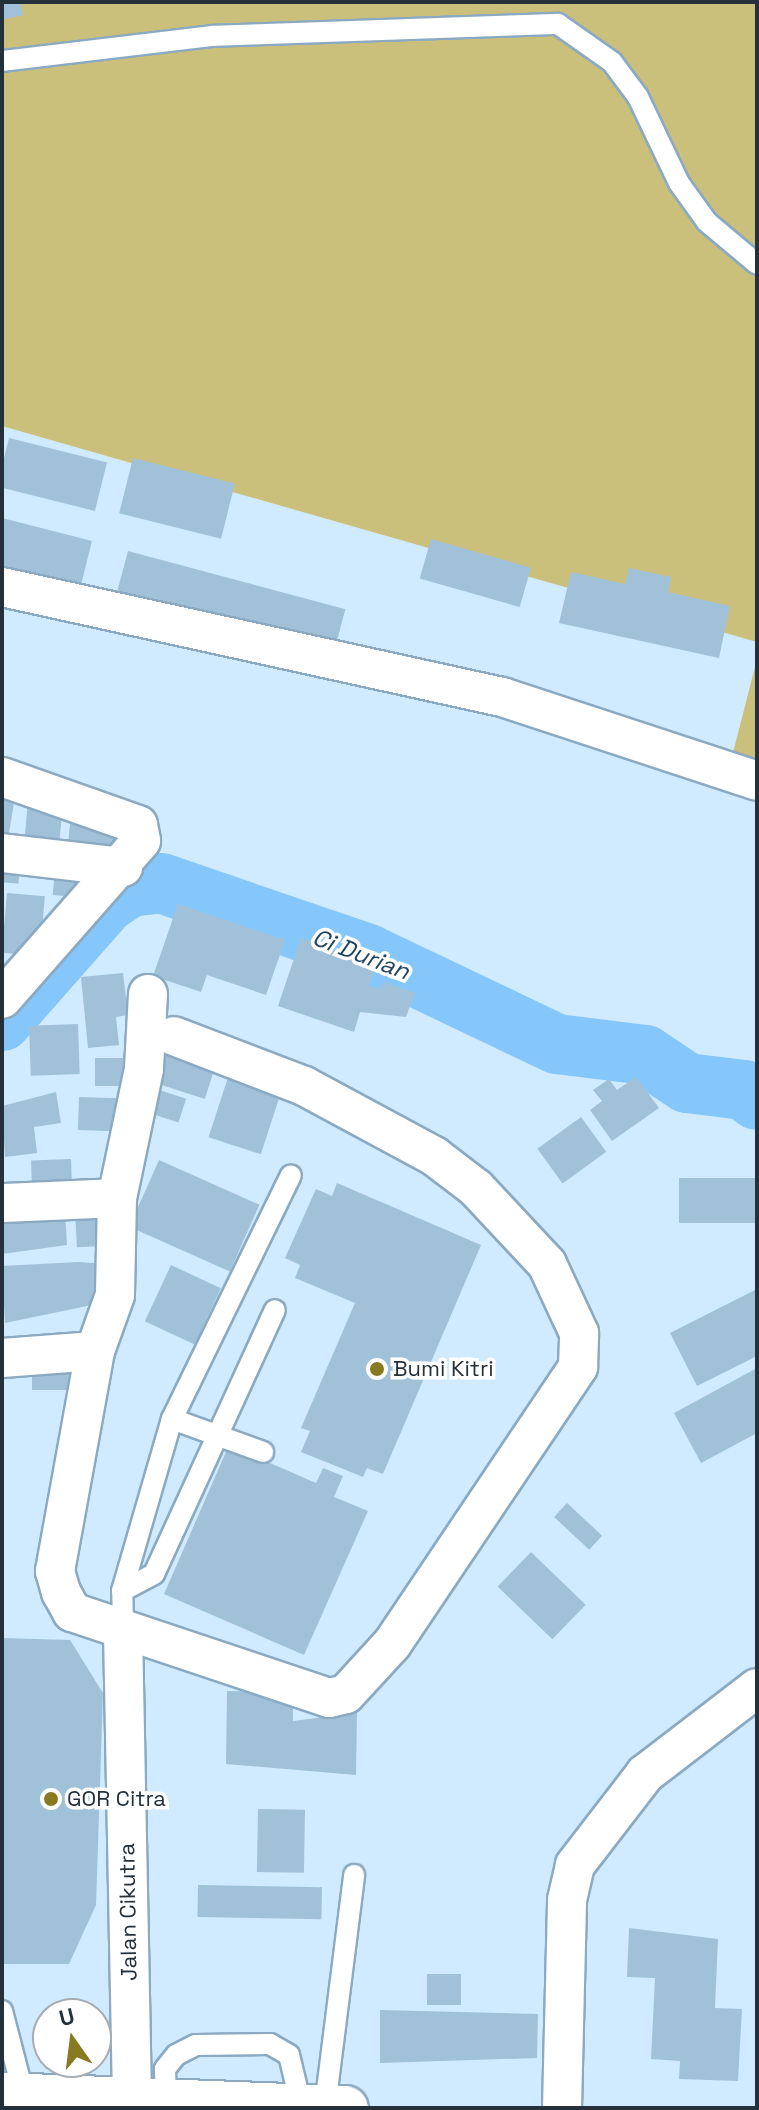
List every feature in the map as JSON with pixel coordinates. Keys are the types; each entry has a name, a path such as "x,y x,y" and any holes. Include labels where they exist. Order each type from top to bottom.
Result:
{"main road":[{"path":"13,2096 149,2098 218,2105 304,2106"}],"street":[{"path":"2,587 502,697 757,781"},
{"path":"2,777 138,825 141,841 123,867 2,999"},
{"path":"2,853 123,867"},
{"path":"148,994 144,1069 117,1198 115,1295 95,1351 55,1571 72,1612 329,1698 346,1694 392,1644 578,1367 571,1304 547,1264 476,1188 434,1156 304,1086 174,1036"},
{"path":"2,1203 117,1198"},
{"path":"2,1358 95,1351"},
{"name":"Jalan Cikutra","path":"123,1630 149,2098"},
{"path":"562,2108 567,1900 575,1865 645,1774 757,1688"}],"lane":[{"path":"2,61 212,36 558,24 612,62 638,97 679,183 707,222 757,264"},
{"path":"123,1630 122,1591 172,1419 291,1175"},
{"path":"122,1591 154,1574 214,1433 275,1310"},
{"path":"172,1419 263,1452"},
{"path":"304,2106 354,1875"},
{"path":"2,2011 13,2096"},
{"path":"149,2098 176,2055 196,2045 270,2044 289,2055 304,2106"}],"shaded area":[{"path":"2,2 757,2 757,642 2,426"},
{"path":"757,659 757,794 724,788"}],"building":[{"path":"2,2 20,2 23,15 2,20"},
{"path":"9,438 107,462 95,511 2,488 2,466"},
{"path":"133,458 235,483 221,539 119,513"},
{"path":"2,518 92,541 80,589 2,570"},
{"path":"431,539 531,568 520,607 420,578"},
{"path":"128,551 345,609 333,655 116,596"},
{"path":"629,568 671,577 668,592 730,606 719,658 559,623 571,572 625,584"},
{"path":"2,788 16,790 8,839 2,838"},
{"path":"28,800 63,803 59,846 24,843"},
{"path":"71,815 120,820 116,855 67,850"},
{"path":"2,867 20,869 18,884 2,882"},
{"path":"55,869 80,871 78,897 53,895"},
{"path":"7,893 45,896 40,956 2,953"},
{"path":"178,904 285,940 266,995 207,975 201,992 153,976"},
{"path":"301,938 377,964 369,986 381,989 384,982 415,993 406,1017 360,1012 354,1032 278,1006"},
{"path":"123,973 128,1015 116,1017 119,1045 88,1048 81,977"},
{"path":"78,1024 80,1074 31,1076 29,1026"},
{"path":"168,1047 217,1063 205,1099 156,1083"},
{"path":"95,1058 132,1058 132,1086 95,1086"},
{"path":"232,1065 284,1082 261,1154 209,1137"},
{"path":"636,1077 659,1108 612,1141 590,1110 602,1101 593,1090 609,1079 617,1090"},
{"path":"150,1087 186,1099 178,1123 142,1111"},
{"path":"56,1092 61,1123 34,1127 37,1153 5,1157 2,1106"},
{"path":"79,1097 117,1098 116,1131 78,1130"},
{"path":"581,1117 606,1152 563,1184 537,1149"},
{"path":"71,1159 72,1192 32,1193 31,1160"},
{"path":"159,1160 259,1205 230,1271 129,1227"},
{"path":"679,1178 757,1178 757,1223 679,1223"},
{"name":"Bumi Kitri","path":"337,1183 481,1245 383,1474 367,1468 363,1477 301,1452 310,1431 301,1428 355,1303 295,1278 300,1265 285,1258 316,1189 332,1196"},
{"path":"102,1210 104,1246 77,1247 75,1211"},
{"path":"65,1211 67,1245 2,1254 2,1215"},
{"path":"78,1262 108,1264 111,1301 5,1323 2,1266"},
{"path":"171,1265 221,1288 195,1344 145,1321"},
{"path":"757,1289 757,1356 697,1386 670,1333"},
{"path":"32,1361 76,1361 76,1390 32,1390"},
{"path":"757,1368 757,1433 701,1463 674,1413"},
{"path":"229,1445 316,1483 323,1468 343,1476 334,1497 368,1511 304,1655 164,1594"},
{"path":"567,1503 602,1536 589,1550 554,1517"},
{"path":"531,1552 586,1605 552,1639 498,1587"},
{"name":"GOR Citra","path":"2,1638 70,1640 103,1693 96,1905 69,1964 2,1964"},
{"path":"227,1691 293,1692 293,1721 357,1713 356,1775 226,1764"},
{"path":"258,1809 305,1810 304,1873 257,1872"},
{"path":"198,1885 322,1887 321,1919 197,1917"},
{"path":"629,1928 718,1939 715,2008 742,2009 738,2081 679,2079 680,2061 651,2059 655,1978 627,1977"},
{"path":"427,1974 461,1974 461,2005 427,2005"},
{"path":"380,2010 538,2014 537,2058 380,2063"}],"waterway":[{"name":"Ci Durian","path":"2,1021 106,903 130,887 161,883 368,954 557,1044 645,1055 687,1083 744,1090 757,1100"}],"place":[{"name":"Bumi Kitri","path":"377,1369"},
{"name":"GOR Citra","path":"51,1799"}]}
